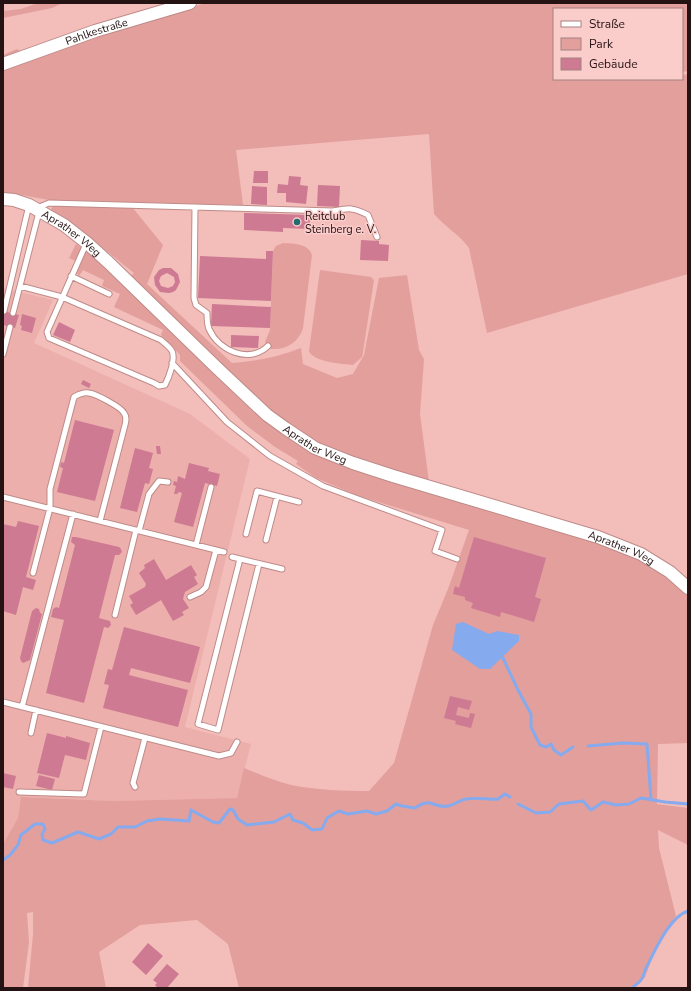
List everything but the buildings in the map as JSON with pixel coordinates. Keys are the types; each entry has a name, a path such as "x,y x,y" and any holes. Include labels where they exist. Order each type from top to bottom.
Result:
{"street":[{"name":"Pahlkestraße","path":"3,64 95,31 190,3"},
{"name":"Aprather Weg","path":"3,199 14,200 34,208 64,225 108,262 267,415 316,448 353,463 393,476 598,537 641,554 670,572 688,588"}],"lane":[{"path":"34,208 49,203 333,211 349,208 357,209 368,215 377,237"},
{"path":"195,207 194,298 196,305 207,313 210,330 219,342 227,349 239,354 254,354 264,350 268,346"},
{"path":"13,313 20,286 34,208"},
{"path":"4,311 34,208"},
{"path":"20,286 62,297 161,340 172,350 174,357 170,377 165,385 160,386 49,338 47,332 62,297 71,276 86,243"},
{"path":"71,276 108,294"},
{"path":"6,301 16,302"},
{"path":"3,354 10,327"},
{"path":"172,363 227,422 270,456 323,486 442,530 435,551 457,559"},
{"path":"33,573 50,508 50,489 74,397 79,393 89,393 119,408 124,412 126,418 100,521"},
{"path":"115,614 149,494 159,481 168,482"},
{"path":"196,545 211,487"},
{"path":"246,534 257,491 299,502"},
{"path":"3,496 224,552"},
{"path":"266,540 277,497"},
{"path":"22,707 72,514"},
{"path":"190,597 206,587 216,550"},
{"path":"232,557 282,569"},
{"path":"240,559 198,724 218,730 259,564"},
{"path":"3,702 219,756 231,753 237,742"},
{"path":"31,732 36,710"},
{"path":"19,792 84,794 101,727"},
{"path":"135,787 133,782 145,738"}],"shaded area":[{"path":"3,288 53,300 34,343 190,414 250,459 185,727 251,744 237,798 113,801 22,797 18,818 3,844"}],"green space":[{"path":"38,3 63,3 52,8 3,18 3,11 21,9"},
{"path":"206,3 688,3 688,71 683,72 683,8 553,8 553,80 683,80 683,75 688,74 688,274 487,333 469,248 434,214 429,134 236,150 243,205 49,200 11,193 3,193 3,55 17,49 32,59 89,37"},
{"path":"53,206 132,207 163,245 147,284 232,363 267,358 301,348 303,364 337,378 353,374 364,355 379,278 407,275 419,350 424,359 420,414 429,482 599,531 688,583 688,743 658,744 657,804 688,808 688,845 658,830 659,848 676,916 659,940 645,977 635,988 239,988 228,944 197,920 140,925 99,952 106,988 28,988 33,934 33,912 27,913 29,942 23,988 3,988 3,844 18,818 21,797 113,801 237,798 244,768 291,785 330,790 369,791 394,763 433,625 448,589 469,530 359,496 316,478 296,464 298,461 275,447 247,426 180,361 180,355 161,335 163,330 114,307 120,294 102,286 104,280 83,270 79,276 77,273 80,263 69,258 76,244 98,260 122,283 134,273 98,244 50,211"},
{"path":"283,243 304,246 312,255 303,328 301,333 291,344 282,348 271,349 265,342 270,330 273,251 276,246"},
{"path":"320,270 371,277 374,280 362,357 353,365 322,360 316,358 309,351"}],"water":[{"path":"463,622 489,634 497,631 519,635 519,641 490,669 480,669 452,650 456,624"}],"waterway":[{"path":"502,656 531,714 531,727 540,745 546,747 551,744 554,750 561,755 573,747"},
{"path":"588,746 623,743 647,744 651,799"},
{"path":"3,860 10,855 18,845 21,835 35,824 43,824 45,829 42,834 43,840 52,843 78,832 99,839 111,834 118,827 135,827 147,821 160,819 189,821 191,810 213,822 219,823 230,809 233,810 238,819 247,825 274,822 290,814 293,820 303,823 312,830 322,829 327,818 339,811 348,814 367,811 376,814 387,811 396,804 415,808 426,803 443,806 466,799 498,799 505,794 510,797"},
{"path":"518,804 536,813 550,812 559,804 583,801 591,810 603,802 616,805 629,804 641,798 688,804"},
{"path":"632,988 642,979 663,935 681,914 688,911"}],"place":[{"name":"Reitclub Steinberg e. V.","path":"297,222"}]}
